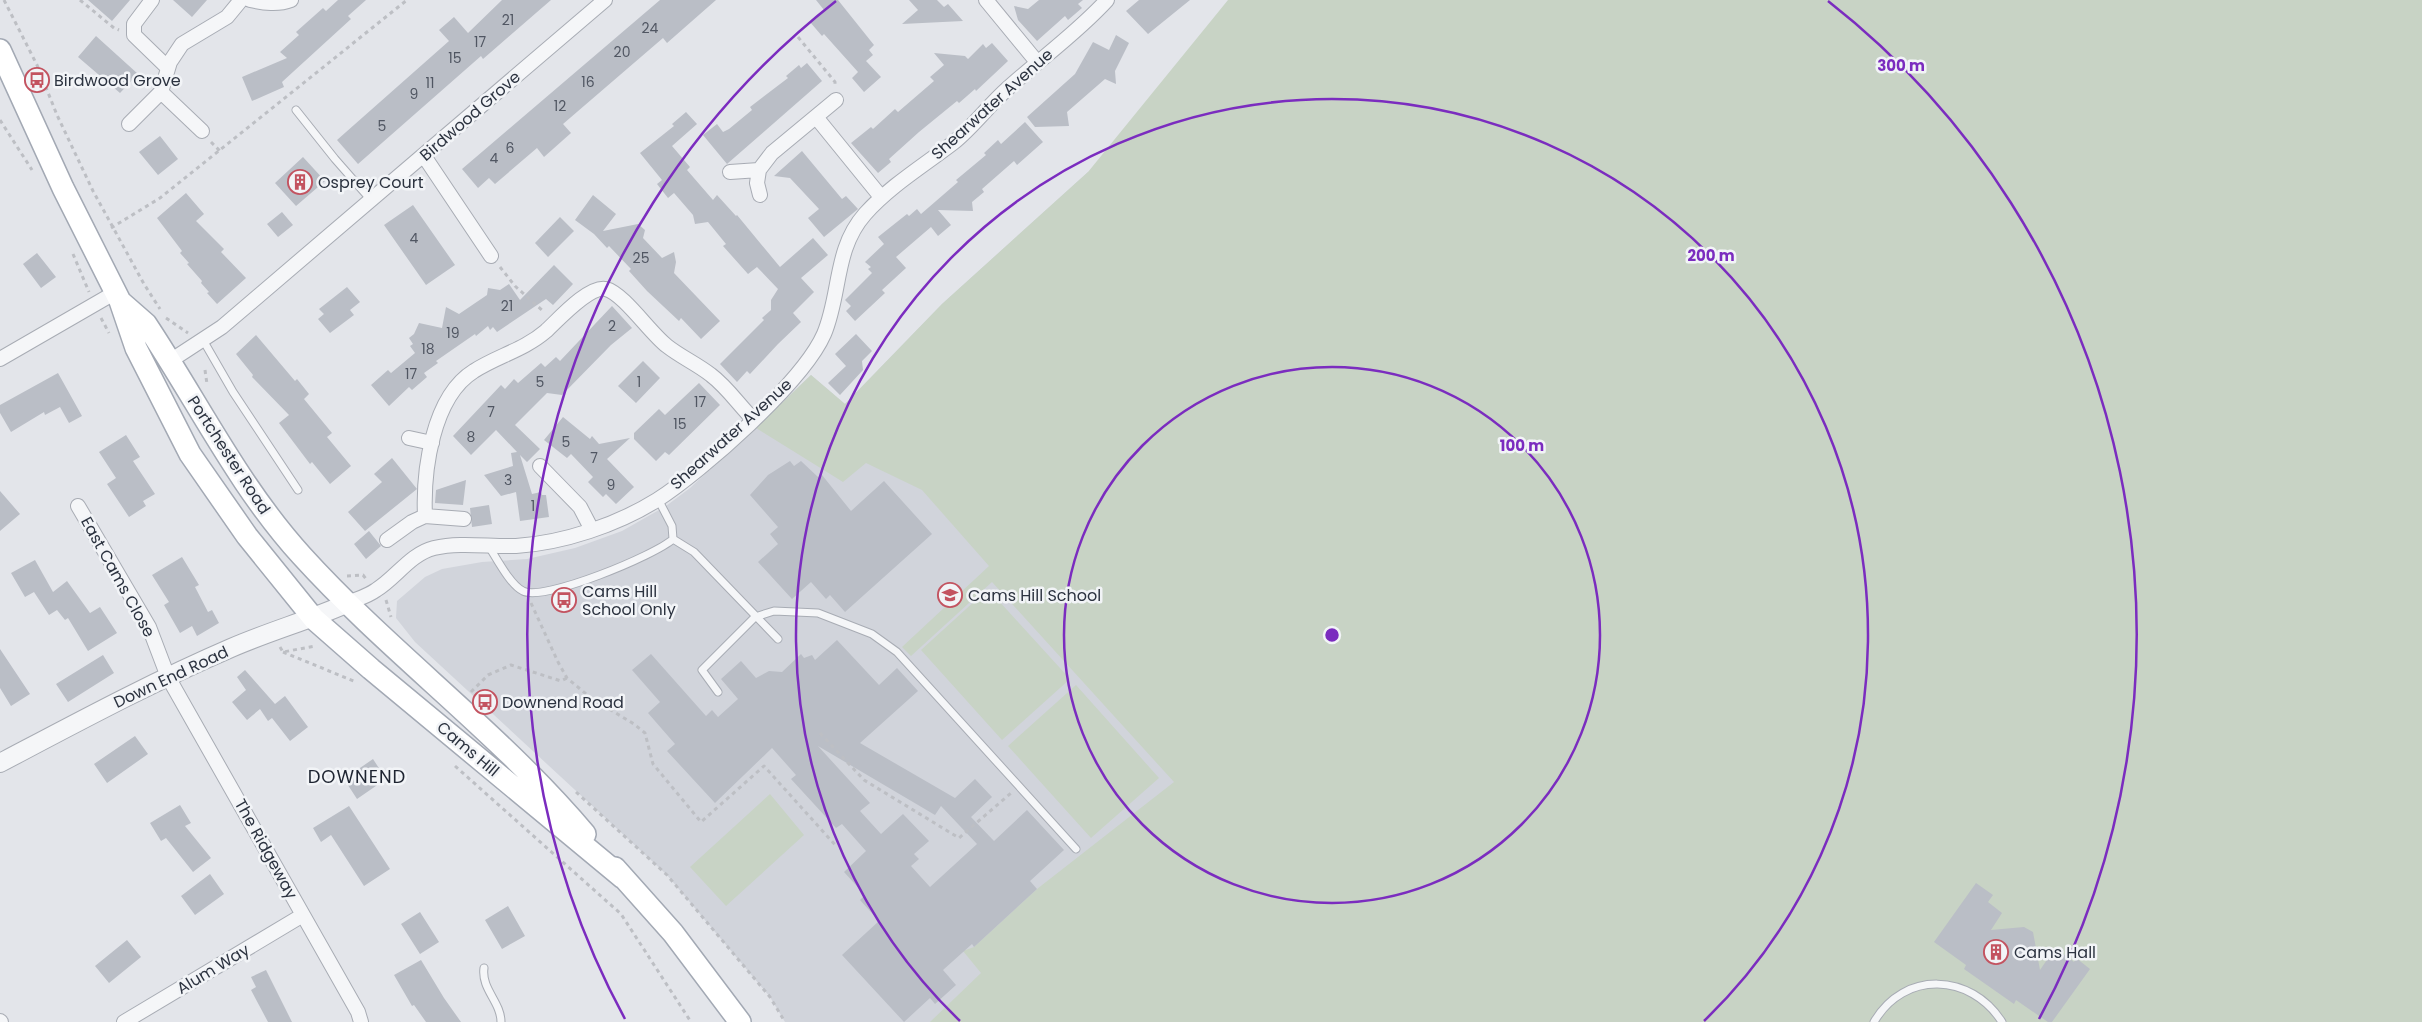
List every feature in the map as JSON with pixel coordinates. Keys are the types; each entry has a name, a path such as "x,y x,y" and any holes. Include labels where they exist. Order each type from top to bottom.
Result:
{"main road":[{"name":"Portchester Road","path":"0,50 63,188 118,297 136,348 190,454 247,536 314,619"},
{"name":"Portchester Road","path":"118,297 146,324 265,513 302,557 348,603"},
{"name":"Cams Hill","path":"348,603 552,795 673,933 740,1022"},
{"name":"Cams Hill","path":"314,619 371,669 623,878"}],"street":[{"path":"152,0 134,24 134,35 168,68"},
{"path":"129,124 161,92 168,68 182,44 227,17 241,0"},
{"path":"250,0 266,3 284,3 291,0"},
{"name":"Birdwood Grove","path":"170,361 222,327 372,201 605,0"},
{"path":"986,0 1037,62"},
{"name":"Shearwater Avenue","path":"348,603 376,591 410,560 431,549 453,545 516,546 549,542 592,530 658,499 683,480 753,419 789,383 810,357 823,336 831,315 841,256 863,217 882,197 952,144 1037,62 1085,23 1107,0"},
{"path":"161,92 202,132"},
{"path":"760,195 757,183 760,170 772,153 836,100"},
{"path":"816,117 882,197"},
{"path":"424,156 491,256"},
{"path":"730,172 760,170"},
{"path":"425,516 426,473 432,443 443,410 458,384 473,372 520,350 537,339 580,300 596,289 607,289 620,298 666,346 713,376 753,419"},
{"path":"0,359 118,297"},
{"path":"409,438 432,443"},
{"path":"540,466 580,507 592,530"},
{"name":"East Cams Close","path":"78,506 149,627 168,677"},
{"path":"387,540 412,522 425,516 464,519"},
{"name":"Down End Road","path":"0,763 168,677 233,647 314,619 348,603"},
{"name":"The Ridgeway","path":"168,677 358,1012 361,1022"},
{"name":"Alum Way","path":"124,1022 303,915"}],"lane":[{"path":"296,110 334,159 372,201"},
{"path":"203,340 233,392 298,490"},
{"path":"488,545 515,584 523,591 534,594 556,590 616,568 665,547 673,539 672,526 658,499"},
{"path":"673,539 694,552 778,639"},
{"path":"718,692 702,670 755,617 774,610 818,613 872,634 897,652 1076,849"},
{"path":"484,968 485,984 501,1014 501,1022"},
{"path":"1874,1022 1888,1004 1900,995 1914,988 1934,984 1961,988 1976,995 1990,1006 2002,1022"}],"path":[{"path":"4,0 37,65 57,116 112,228 160,198 408,0"},
{"path":"80,0 114,28 134,35"},
{"path":"798,37 835,82 836,100"},
{"path":"491,256 515,286 555,323"},
{"path":"534,594 529,600 567,678 591,698 634,724 645,733 653,764 701,822 764,766 837,847"},
{"path":"282,652 365,686"},
{"path":"468,694 488,675 511,665 561,681 567,678"},
{"path":"353,674 359,680"},
{"path":"820,733 864,780 959,838 1019,786"},
{"path":"453,764 621,914 691,1022"},
{"path":"719,936 770,997 785,1022"}],"shaded area":[{"name":"Cams Hill School","path":"1088,172 1513,611 1193,1022 785,1022 770,997 667,875 415,642 396,618 397,601 425,577 442,569 482,562 527,559 575,548 622,531 666,506 690,488 811,375 845,404 942,304"}],"green space":[{"path":"1228,0 2422,0 2422,1022 930,1022 981,973 963,951 974,947 1037,889 1174,782 992,582 911,656 902,647 989,566 922,490 866,463 843,482 756,428 811,375 845,404 942,304 1088,172"},
{"path":"988,589 1070,679 1002,740 921,650"},
{"path":"1076,685 1159,778 1091,838 1008,746"},
{"path":"770,794 804,835 726,906 690,867"}],"building":[{"path":"88,0 130,0 112,21"},
{"path":"173,0 207,0 192,17"},
{"path":"338,0 366,0 348,16 351,19 282,82 284,87 252,101 242,77 287,58 280,52 299,35 296,32 323,8 326,11"},
{"path":"502,0 551,0 483,59 481,56 358,164 337,140 449,41 439,30 454,17 468,33"},
{"path":"660,0 716,0 667,43 663,38 563,124 571,133 544,157 537,148 495,184 489,178 478,188 462,169"},
{"path":"816,0 838,0 874,45 869,50 873,55 866,61 881,77 864,92 852,78 858,72 824,34 822,36 810,22 824,10"},
{"path":"909,0 937,0 944,7 948,4 963,21 902,24 918,10"},
{"path":"1039,0 1083,0 1078,4 1082,8 1068,20 1065,16 1037,41 1018,20 1014,6 1028,9"},
{"path":"1139,0 1190,0 1148,34 1126,11"},
{"path":"1116,35 1129,43 1115,71 1116,84 1105,79 1067,112 1069,126 1035,127 1027,117 1075,74 1093,42 1109,50"},
{"path":"96,36 138,74 120,93 78,57"},
{"path":"992,43 1008,61 976,91 975,89 959,103 957,101 919,132 889,159 891,162 878,173 851,143 871,127 873,129 895,109 898,112 934,81 930,77 944,65 934,53 965,56 968,59 983,44 986,48"},
{"path":"807,63 822,81 727,164 703,135 717,124 723,132 729,129 752,110 750,107 788,78 786,76 799,65 801,68"},
{"path":"686,112 697,124 672,146 690,167 687,170 713,200 717,195 737,215 780,267 813,238 828,255 801,278 814,292 793,313 801,322 750,374 747,371 737,382 720,364 764,320 762,318 771,310 771,300 778,289 757,267 748,274 723,246 726,244 708,222 695,224 693,215 674,193 668,198 657,184 662,180 640,153 674,126 672,124"},
{"path":"1025,122 1043,142 1017,165 1014,161 982,189 984,192 972,202 973,211 938,210 951,225 938,236 931,227 896,257 906,268 882,290 885,293 855,321 846,311 851,306 845,300 872,273 868,269 871,267 865,262 884,244 878,237 907,214 909,216 917,209 921,214 958,182 956,180 986,155 984,153 998,140 1001,144"},
{"path":"160,136 178,159 158,175 139,152"},
{"path":"802,151 842,199 846,196 858,209 824,237 808,218 819,209 790,178 774,176"},
{"name":"Osprey Court","path":"303,157 325,181 296,206 275,183"},
{"path":"186,193 204,214 196,221 224,249 221,252 246,278 217,304 207,293 209,292 201,283 202,281 180,253 182,251 157,218"},
{"path":"593,195 616,214 603,231 638,224 645,230 643,238 662,258 674,252 676,262 674,273 720,321 701,339 681,318 679,321 647,291 629,271 631,269 609,246 607,248 594,234 575,220"},
{"path":"413,205 455,265 426,285 384,225"},
{"path":"282,212 293,225 278,237 267,224"},
{"path":"560,217 574,231 548,257 535,243"},
{"path":"37,253 56,277 41,288 23,264"},
{"path":"554,265 573,284 553,305 546,299 497,332 493,327 490,330 488,326 476,336 475,334 436,361 438,363 424,373 427,377 412,390 409,387 389,406 371,385 388,370 391,373 415,353 410,346 413,344 409,338 414,334 419,323 442,328 446,307 459,314 487,295 488,288 500,290 509,284 520,300"},
{"path":"347,287 360,302 350,310 354,315 330,333 318,319 324,314 319,309"},
{"path":"612,306 632,328 611,345 562,395 547,393 515,425 540,449 527,462 520,455 532,494 541,492 542,495 546,495 549,517 520,521 516,492 501,496 484,475 513,466 511,453 517,452 496,430 471,455 453,436 501,385 505,389 514,379 518,383 541,363 545,367 556,357 560,361"},
{"path":"856,334 872,351 862,361 863,370 840,395 828,383 846,366 835,354"},
{"path":"256,335 295,381 297,379 309,394 304,399 332,433 327,437 351,466 330,484 312,462 310,464 279,423 289,415 252,377 253,375 236,354"},
{"path":"643,361 660,378 636,403 618,386"},
{"path":"58,373 82,416 69,423 60,407 45,415 44,412 11,432 0,413 0,405"},
{"path":"699,383 720,405 669,455 665,452 656,461 634,439 634,433 659,409 665,415"},
{"path":"563,417 590,439 592,436 599,444 630,438 607,459 634,487 616,504 606,494 603,497 588,482 593,477 571,454 567,458 544,440"},
{"path":"126,435 140,457 133,461 155,494 143,501 146,506 129,517 107,484 116,478 99,452"},
{"path":"392,458 417,489 365,531 348,512 382,482 374,474"},
{"path":"790,461 794,466 801,461 818,477 822,475 851,511 884,481 932,534 845,612 830,595 826,599 811,582 792,599 758,562 778,544 770,534 778,527 750,495 768,475"},
{"path":"466,480 463,505 435,503 436,490"},
{"path":"0,491 20,514 0,531"},
{"path":"489,505 492,524 472,527 470,508"},
{"path":"369,531 381,546 366,559 354,544"},
{"path":"182,557 199,585 195,587 208,612 212,610 219,623 197,636 192,626 180,633 164,605 169,602 152,575"},
{"path":"35,560 53,592 67,581 90,613 100,607 117,633 88,651 68,618 65,620 57,610 49,615 34,592 25,597 11,573"},
{"path":"837,640 879,685 897,668 918,691 860,743 955,798 975,779 992,797 971,817 994,841 1027,810 1064,850 1030,881 1037,889 974,947 972,944 943,970 956,985 935,1004 930,998 904,1022 842,955 879,921 860,900 865,895 844,872 866,851 842,824 836,828 791,779 796,775 772,748 715,803 667,751 675,744 648,713 660,702 632,670 651,654 706,716 712,710 718,717 738,699 721,679 741,661 756,678 769,671 782,672 801,654 804,658 812,655 815,660","holes":["818,746 935,815 941,806 977,844 930,887 911,866 919,859 914,854 929,841 903,814 881,834 860,811 870,803"]},
{"path":"0,649 30,694 11,706 0,688"},
{"path":"103,655 114,673 68,702 56,684"},
{"path":"245,670 275,704 285,696 308,727 290,741 272,718 268,721 260,709 247,720 232,702 246,690 237,677"},
{"path":"135,736 148,754 107,783 94,764"},
{"path":"373,759 386,779 357,799 344,779"},
{"path":"180,805 191,823 185,826 211,858 193,872 166,838 161,841 150,823"},
{"path":"349,806 390,869 364,886 331,835 321,842 313,828"},
{"path":"210,874 224,894 195,915 181,896"},
{"name":"Cams Hall","path":"1976,883 1993,895 1988,902 2002,913 1991,930 2024,927 2033,932 2040,970 2055,948 2074,962 2076,958 2090,969 2052,1022 2048,1022 2016,1000 2014,1004 1964,969 1966,965 1934,942"},
{"path":"508,906 525,936 502,949 485,920"},
{"path":"420,912 439,942 420,954 401,924"},
{"path":"127,940 141,957 109,983 95,966"},
{"path":"421,960 461,1022 426,1022 414,1005 412,1006 394,975"},
{"path":"266,970 292,1022 268,1022 251,990 256,987 251,977"}],"place":[{"name":"Birdwood Grove","path":"37,80"},
{"name":"Osprey Court","path":"300,182"},
{"name":"Cams Hill School","path":"950,595"},
{"name":"Cams Hill School Only","path":"564,600"},
{"name":"Downend Road","path":"485,702"},
{"name":"Cams Hall","path":"1996,952"}],"district":[{"name":"DOWNEND","path":"357,776"}]}
